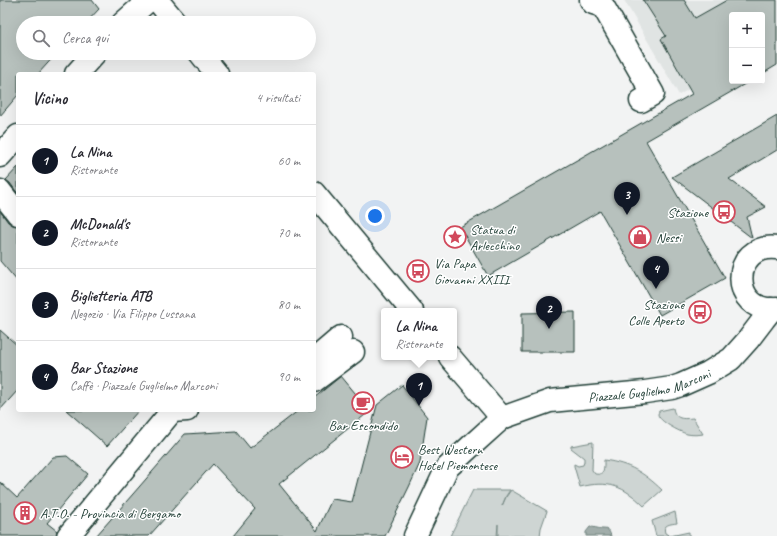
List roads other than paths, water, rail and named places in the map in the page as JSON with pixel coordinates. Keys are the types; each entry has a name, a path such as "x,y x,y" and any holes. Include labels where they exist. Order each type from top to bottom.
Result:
{"street":[{"path":"131,16 149,0"},
{"path":"156,0 170,16"},
{"path":"591,0 593,3 603,6 653,94 641,101"},
{"path":"78,72 89,60"},
{"path":"206,60 215,72"},
{"path":"0,156 16,138"},
{"path":"0,191 16,211"},
{"path":"316,195 410,308"},
{"name":"Piazzale Guglielmo Marconi","path":"775,309 759,307 747,298 742,287 741,277 742,269 752,255 767,248 777,248"},
{"name":"Piazzale Guglielmo Marconi","path":"502,418 550,401 672,388 708,373 731,359 764,319 775,309"},
{"path":"316,359 347,345 316,379"},
{"path":"415,536 447,468 502,418 453,360"},
{"path":"68,536 175,412"}],"place":[{"name":"Stazione","path":"724,212"},
{"name":"Biglietteria ATB","path":"627,215"},
{"name":"Statua di Arlecchino","path":"455,237"},
{"name":"Nessi","path":"640,237"},
{"name":"Via Papa Giovanni XXIII","path":"418,271"},
{"name":"Bar Stazione","path":"656,289"},
{"name":"Stazione Colle Aperto","path":"700,312"},
{"name":"McDonald's","path":"549,329"},
{"name":"Bar Escondido","path":"363,403"},
{"name":"La Nina","path":"419,406"},
{"name":"Best Western Hotel Piemontese","path":"402,457"},
{"name":"A.T.O. - Provincia di Bergamo","path":"25,513"}]}
